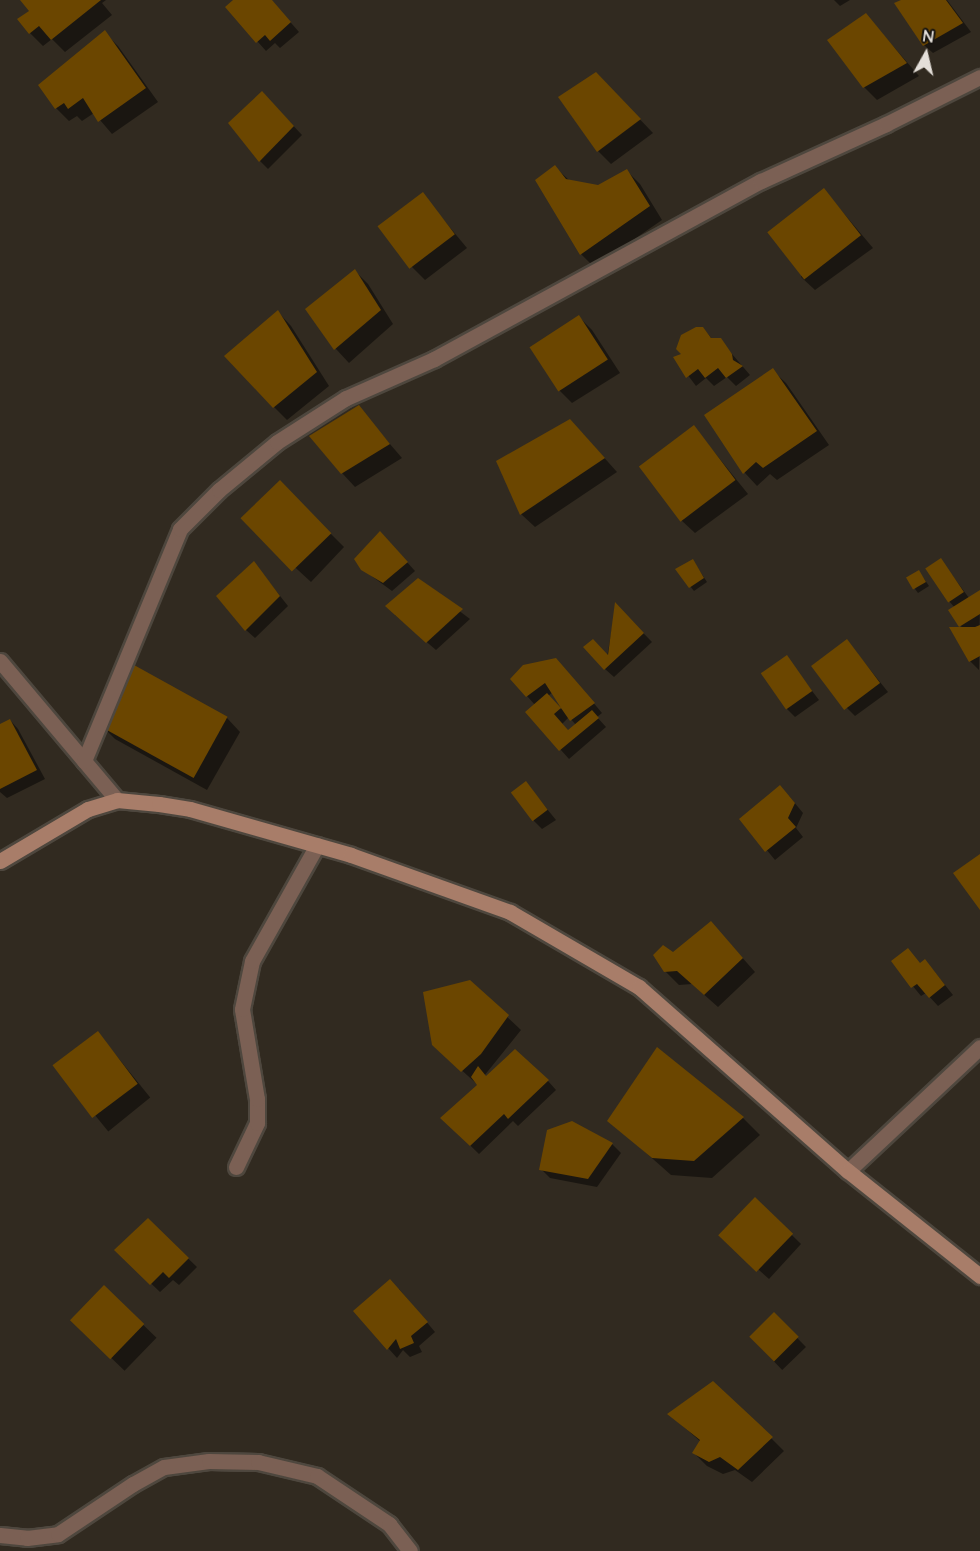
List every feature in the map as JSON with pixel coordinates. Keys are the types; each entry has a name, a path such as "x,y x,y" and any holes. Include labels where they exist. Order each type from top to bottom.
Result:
{"street":[{"path":"84,761 180,529 219,490 277,442 346,398 435,359 761,181 886,124 980,77"},
{"path":"0,661 117,800"},
{"path":"0,861 73,816 117,800 190,809 317,845 510,912 639,987 848,1171 980,1276"},
{"path":"236,1167 257,1123 258,1099 242,1009 252,961 317,845"},
{"path":"848,1171 980,1047"},
{"path":"0,1534 27,1538 58,1534 133,1484 164,1467 208,1461 258,1462 317,1476 389,1524 410,1551"}],"building":[{"path":"20,0 101,0 51,40 39,26 29,34 17,19 29,11"},
{"path":"233,0 272,0 291,22 270,41 265,35 256,43 225,7"},
{"path":"901,0 946,0 963,23 923,46 894,3"},
{"path":"866,13 907,63 863,88 827,40"},
{"path":"105,30 146,88 98,122 83,98 68,109 64,103 55,109 38,85"},
{"path":"596,72 641,119 597,152 558,97"},
{"path":"262,91 294,126 259,162 228,123"},
{"path":"555,165 566,179 598,185 627,169 650,206 580,255 535,180"},
{"path":"824,188 861,235 804,280 767,232"},
{"path":"423,192 455,234 409,269 377,226"},
{"path":"355,269 381,310 334,350 305,309"},
{"path":"278,310 317,372 273,408 224,356"},
{"path":"579,315 608,359 558,392 530,347"},
{"path":"696,327 703,327 711,338 721,338 732,354 733,360 743,366 726,378 718,368 705,378 698,369 686,378 673,357 681,354 676,349 681,335"},
{"path":"773,368 817,431 763,468 756,462 743,474 704,415"},
{"path":"359,405 390,444 341,474 309,436"},
{"path":"570,419 605,458 520,515 496,461"},
{"path":"694,425 736,480 680,522 639,467"},
{"path":"280,480 331,533 292,571 240,518"},
{"path":"380,531 408,562 383,583 361,570 354,559"},
{"path":"941,558 964,592 948,603 925,569"},
{"path":"693,559 704,578 689,588 675,569"},
{"path":"254,561 280,596 245,631 216,596"},
{"path":"919,570 926,582 913,590 906,578"},
{"path":"418,578 463,609 426,643 385,606"},
{"path":"980,590 980,614 959,627 948,610"},
{"path":"615,602 644,633 604,670 583,647 593,639 608,655"},
{"path":"980,625 980,656 969,662 949,627"},
{"path":"847,639 880,683 844,710 811,666"},
{"path":"787,655 812,691 786,709 761,673"},
{"path":"556,658 595,703 570,721 545,683 526,697 510,679 523,665"},
{"path":"134,665 228,717 194,778 100,726"},
{"path":"547,693 561,708 554,714 568,730 592,710 599,718 559,751 525,712"},
{"path":"10,719 37,770 0,789 0,724"},
{"path":"526,781 548,810 532,821 511,792"},
{"path":"780,785 795,803 788,818 796,827 765,852 739,819"},
{"path":"980,854 980,910 953,873"},
{"path":"711,921 743,958 704,995 677,971 664,972 653,955 663,945 673,952"},
{"path":"908,948 920,963 925,959 945,985 929,998 917,984 911,988 891,961"},
{"path":"470,980 509,1015 481,1054 461,1072 432,1045 423,992"},
{"path":"98,1031 138,1084 92,1118 52,1065"},
{"path":"657,1047 744,1117 694,1161 652,1158 607,1121"},
{"path":"515,1049 549,1080 508,1119 504,1114 470,1146 440,1118 477,1085 471,1077 478,1066 486,1076"},
{"path":"572,1121 613,1143 588,1179 539,1170 547,1130"},
{"path":"755,1197 793,1234 756,1272 718,1235"},
{"path":"148,1218 189,1258 169,1278 163,1272 150,1285 114,1250"},
{"path":"390,1279 428,1322 411,1336 414,1343 400,1349 396,1339 387,1350 353,1311"},
{"path":"104,1285 144,1324 110,1359 70,1320"},
{"path":"774,1312 799,1337 774,1361 749,1337"},
{"path":"713,1381 773,1437 738,1470 720,1457 709,1462 692,1453 700,1440 667,1414"}]}
